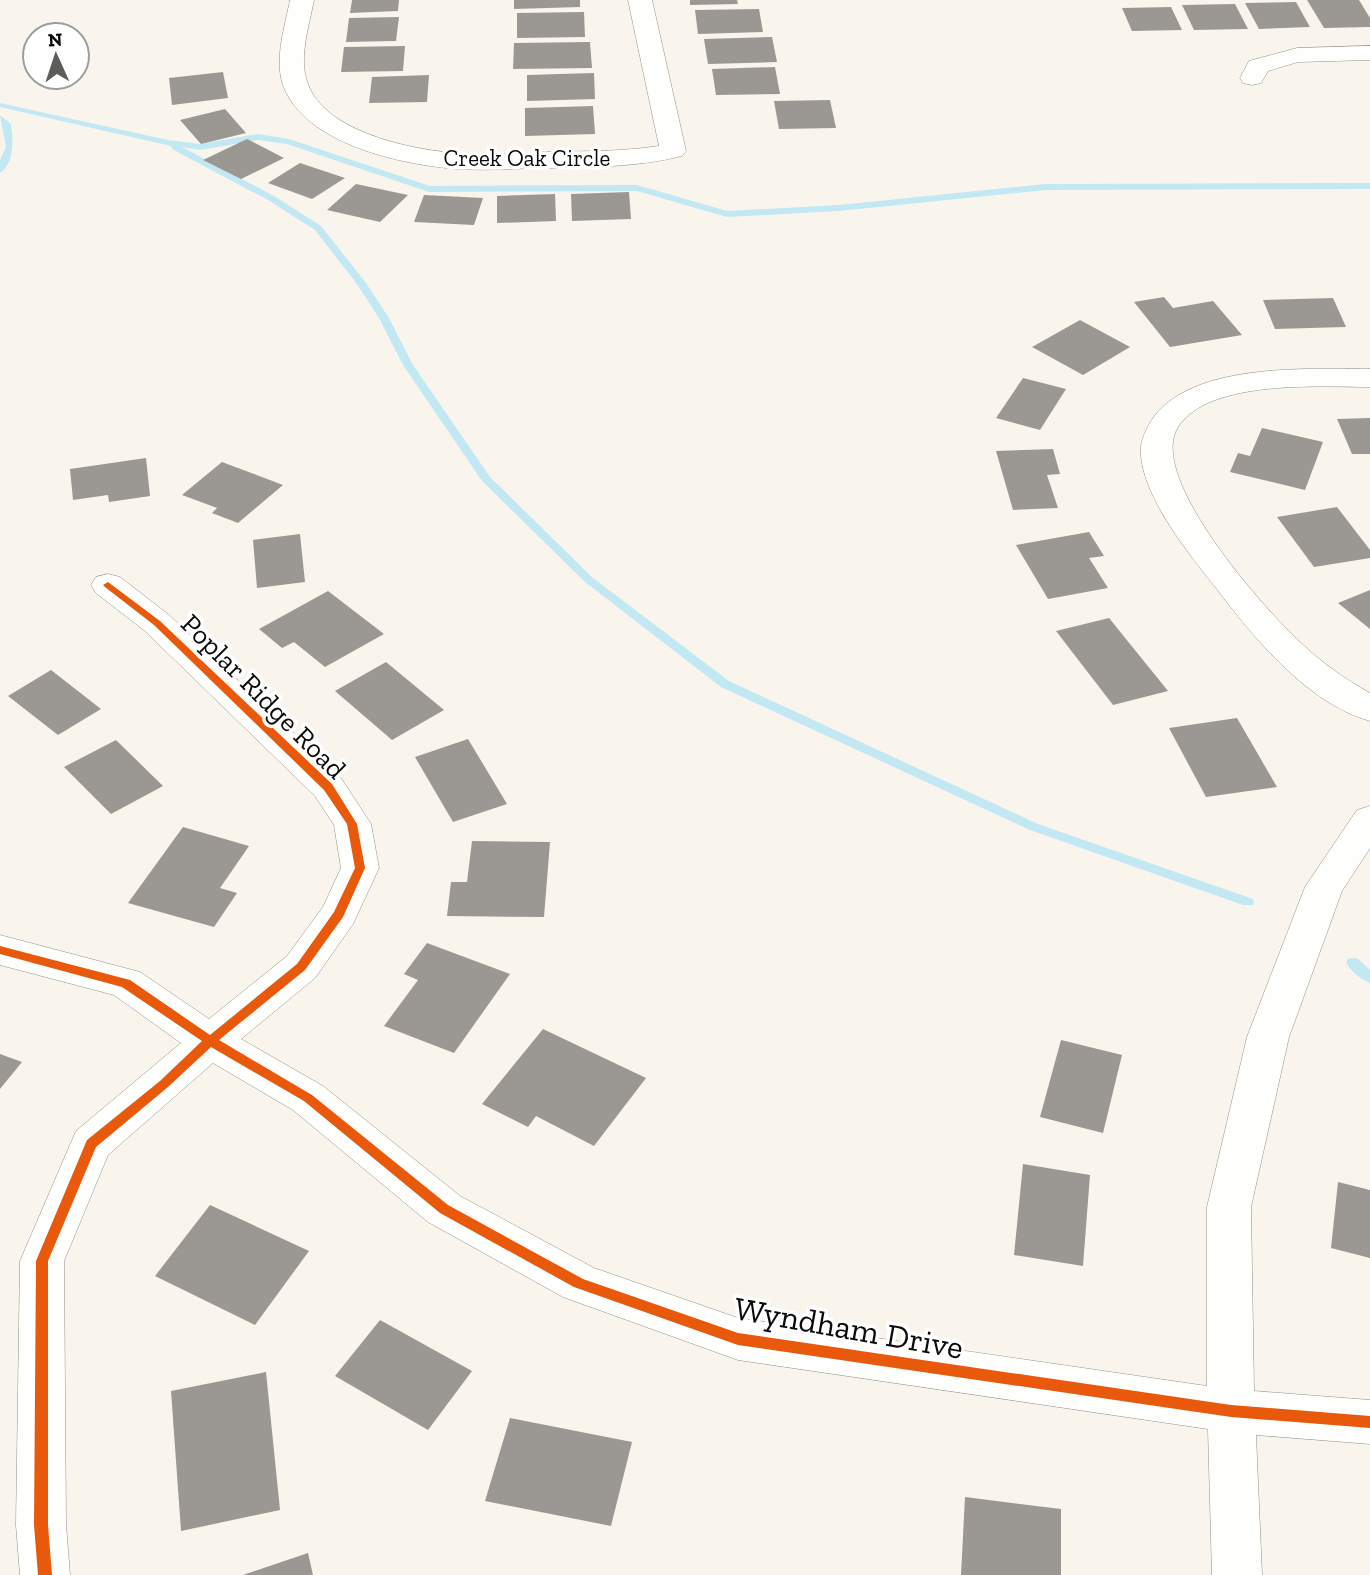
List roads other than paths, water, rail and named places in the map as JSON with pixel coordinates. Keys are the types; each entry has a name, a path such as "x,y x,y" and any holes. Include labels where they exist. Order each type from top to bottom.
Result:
{"street":[{"name":"Creek Oak Circle","path":"302,0 293,49 295,85 313,112 346,134 403,153 457,161 638,158 673,151 640,0"},
{"path":"1252,78 1258,66 1297,55 1370,53"},
{"path":"1370,378 1262,381 1227,387 1191,401 1168,419 1158,436 1156,457 1167,493 1217,567 1268,632 1303,664 1370,709"},
{"name":"Poplar Ridge Road","path":"46,1575 41,1525 42,1261 90,1144 301,967 340,914 360,869 352,824 328,787 256,715 157,623 108,585"},
{"path":"1237,1575 1231,1410 1229,1208 1268,1037 1324,887 1370,819"},
{"name":"Wyndham Drive","path":"0,950 126,983 210,1041 307,1098 444,1209 579,1283 738,1339 1231,1410 1370,1422"}],"waterway":[{"path":"0,105 168,143 200,147 258,137 289,142 429,189 637,188 727,214 839,208 1046,187 1370,186"},
{"path":"0,118 7,124 10,147 0,170"},
{"path":"175,147 271,198 318,228 361,283 384,318 408,365 486,479 589,580 725,684 1034,827 1248,902"},
{"path":"1353,963 1370,978"}]}
